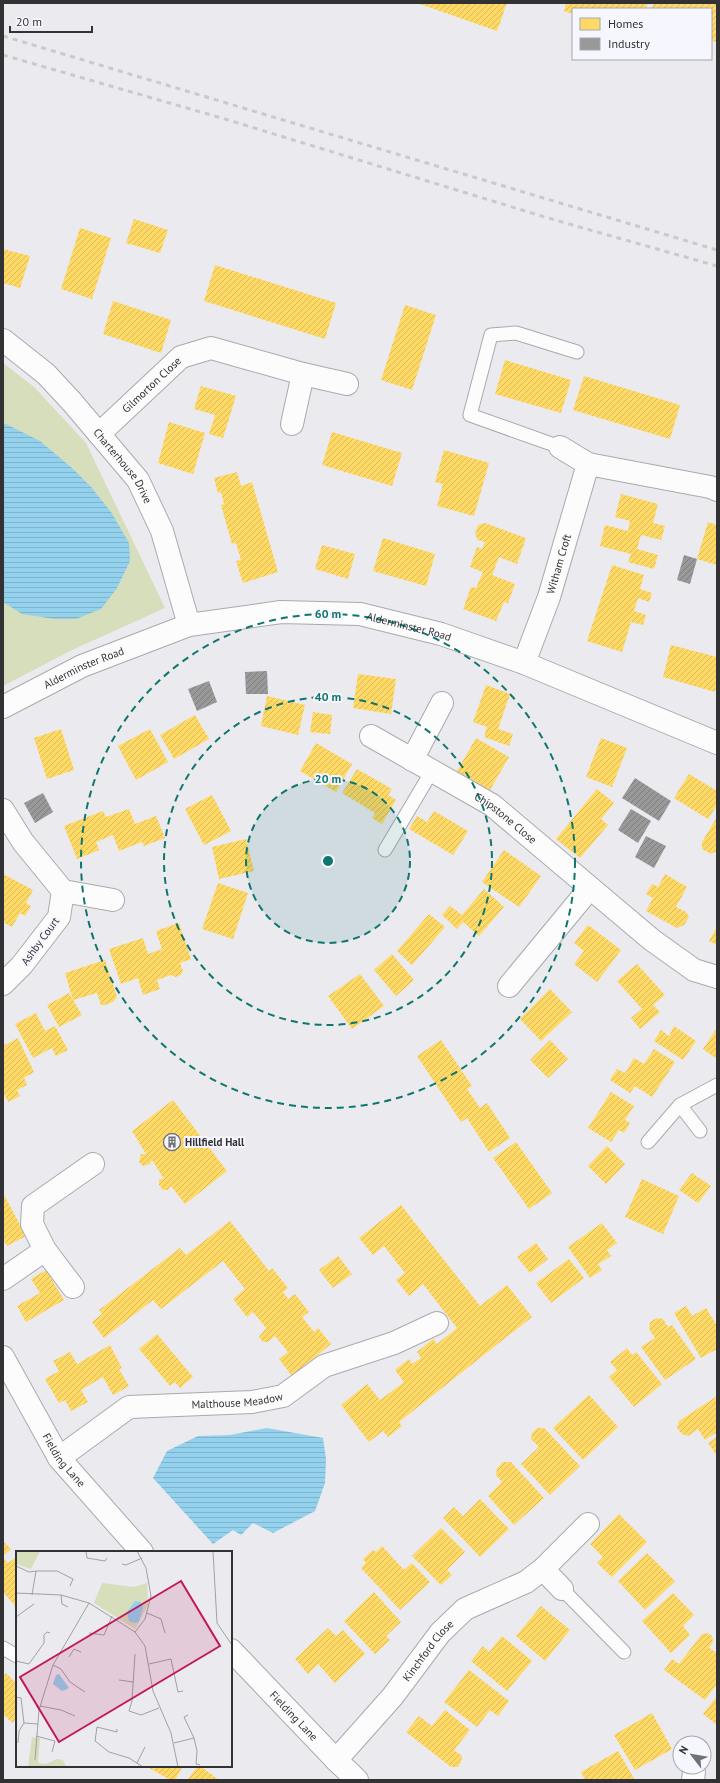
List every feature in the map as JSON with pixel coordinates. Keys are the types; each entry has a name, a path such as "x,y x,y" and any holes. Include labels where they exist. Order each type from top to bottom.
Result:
{"street":[{"name":"Charterhouse Drive","path":"3,340 46,374 72,402 138,480 162,531 189,625"},
{"name":"Gilmorton Close","path":"99,434 182,357 211,348 303,374 347,384"},
{"path":"292,424 303,374"},
{"path":"560,447 588,464 710,487 717,490"},
{"name":"Witham Croft","path":"524,663 549,597 588,464"},
{"name":"Alderminster Road","path":"3,707 82,666 189,625 281,612 360,614 441,634 524,663 717,743"},
{"path":"412,760 442,703"},
{"name":"Chipstone Close","path":"371,736 492,805 652,940 694,970 717,977"},
{"path":"3,810 23,842 63,891 113,900"},
{"path":"508,986 590,888"},
{"name":"Ashby Court","path":"3,984 22,965 59,916 63,891"},
{"path":"74,1287 45,1250 32,1224 33,1206 93,1164"},
{"path":"3,1279 45,1250"},
{"name":"Malthouse Meadow","path":"59,1458 129,1407 252,1402 283,1396 324,1366 394,1343 437,1323"},
{"name":"Fielding Lane","path":"3,1357 59,1458 141,1551"},
{"name":"Kinchford Close","path":"336,1760 393,1696 440,1633 465,1609 526,1582 543,1569 588,1524"},
{"path":"543,1569 562,1589"},
{"name":"Fielding Lane","path":"232,1651 357,1780"}],"lane":[{"path":"560,447 470,415 491,335 516,333 577,352"},
{"path":"385,850 432,771"},
{"path":"648,1142 680,1105 717,1084"},
{"path":"680,1105 700,1131"},
{"path":"562,1589 624,1652"},
{"path":"3,1648 16,1655"}],"green space":[{"path":"3,363 34,387 86,443 165,608 72,650 3,686"}],"water":[{"path":"3,424 6,424 40,441 72,468 91,487 111,512 129,543 130,561 117,588 101,609 76,619 55,619 22,614 3,602"},
{"path":"267,1428 323,1438 326,1459 325,1483 315,1511 273,1533 253,1523 241,1535 233,1530 213,1544 153,1478 167,1451 198,1436 230,1435"}],"building: Homes":[{"path":"417,3 507,3 497,31"},
{"path":"566,3 648,3 646,8 572,8 572,14 564,11"},
{"path":"653,3 717,3 717,42 712,41 712,8 652,8"},
{"path":"134,219 168,230 160,253 126,243"},
{"path":"80,228 111,238 92,299 61,289"},
{"path":"3,249 30,256 20,288 3,283"},
{"path":"215,265 336,303 325,339 204,301"},
{"path":"113,301 171,320 161,353 103,334"},
{"path":"405,305 436,315 412,390 381,380"},
{"path":"505,360 571,380 561,413 495,394"},
{"path":"584,376 680,405 670,439 573,410"},
{"path":"201,386 236,396 223,438 209,434 215,415 194,409"},
{"path":"169,422 205,433 193,474 158,463"},
{"path":"332,432 402,453 392,486 322,465"},
{"path":"444,450 489,463 474,516 437,506 443,484 435,482"},
{"path":"237,472 241,486 252,482 278,572 243,583 236,561 241,560 236,543 232,544 221,505 224,504 221,492 218,493 214,478"},
{"path":"621,494 658,504 653,523 665,526 661,540 641,535 637,549 658,555 654,569 628,562 631,554 600,546 605,525 628,531 630,521 615,517"},
{"path":"708,522 717,525 717,565 697,559"},
{"path":"485,523 526,538 517,564 499,557 492,575 515,584 508,603 504,602 496,621 463,609 471,587 476,588 483,572 470,567 477,547 482,549 485,542 478,540 475,534 478,525"},
{"path":"383,538 435,554 426,586 373,571"},
{"path":"322,545 355,554 348,579 315,569"},
{"path":"612,565 644,575 640,589 652,593 649,602 638,598 634,611 646,615 643,625 631,622 622,652 587,641"},
{"path":"671,645 717,657 717,684 715,692 663,677"},
{"path":"358,674 396,679 391,714 353,708"},
{"path":"486,685 510,694 498,729 513,734 509,746 484,737 487,727 473,722"},
{"path":"267,696 305,705 298,735 261,726"},
{"path":"313,712 332,715 330,734 310,732"},
{"path":"195,715 209,739 174,759 160,735"},
{"path":"61,729 74,770 47,779 34,738"},
{"path":"150,729 168,762 136,780 118,746"},
{"path":"476,738 509,757 490,790 457,771"},
{"path":"601,738 627,748 612,787 586,777"},
{"path":"316,743 352,764 336,792 300,771"},
{"path":"357,769 392,789 388,795 396,800 382,824 372,818 375,813 342,793"},
{"path":"689,774 717,791 717,805 708,819 674,798"},
{"path":"597,789 614,803 601,819 608,825 580,858 556,839"},
{"path":"212,795 231,831 204,845 185,809"},
{"path":"129,809 135,824 156,816 165,838 144,846 142,842 119,851 113,835 96,842 99,850 77,859 64,826 103,811 106,817"},
{"path":"434,811 468,831 453,855 409,829 417,816 427,822"},
{"path":"717,817 717,851 711,854 702,849 702,842"},
{"path":"246,839 254,871 219,879 212,847"},
{"path":"504,850 541,876 519,907 482,882"},
{"path":"3,874 33,890 26,903 31,906 25,916 20,913 12,927 3,922"},
{"path":"665,874 687,887 676,907 686,912 689,917 684,925 677,928 646,911 653,898 646,894 652,884 658,887"},
{"path":"218,883 248,893 233,939 202,929"},
{"path":"484,889 504,907 479,936 463,922 457,929 442,915 450,906 462,915"},
{"path":"429,914 445,927 412,965 397,951"},
{"path":"179,923 191,959 180,963 183,971 181,975 176,977 171,975 157,980 160,989 143,995 138,978 121,984 109,949 143,938 148,954 162,949 156,931"},
{"path":"588,925 621,950 597,982 574,964 584,951 574,943"},
{"path":"717,927 717,945 709,941"},
{"path":"392,954 414,980 396,996 374,970"},
{"path":"105,960 117,997 113,1002 101,1005 97,993 73,1000 65,973"},
{"path":"637,964 665,995 653,1005 660,1012 640,1029 631,1018 642,1009 617,981"},
{"path":"360,974 384,1006 352,1029 328,996"},
{"path":"550,989 572,1012 541,1041 520,1019"},
{"path":"69,993 82,1015 59,1027 47,1005"},
{"path":"36,1013 45,1031 55,1026 68,1050 56,1056 52,1048 33,1058 15,1024"},
{"path":"674,1026 696,1041 683,1060 654,1041 661,1030 669,1036"},
{"path":"717,1028 717,1059 703,1049"},
{"path":"18,1038 34,1072 24,1078 27,1085 17,1090 20,1096 8,1102 3,1092 3,1046"},
{"path":"441,1040 472,1086 467,1089 480,1108 487,1103 510,1138 489,1152 467,1118 461,1122 417,1056"},
{"path":"550,1040 568,1059 548,1078 530,1060"},
{"path":"654,1049 675,1062 652,1097 635,1086 630,1093 610,1080 617,1069 625,1073 634,1058 644,1064"},
{"path":"611,1092 634,1106 625,1120 630,1123 624,1133 619,1130 611,1142 588,1128"},
{"name":"Hillfield Hall","path":"173,1100 227,1171 185,1204 171,1186 168,1190 163,1190 159,1185 159,1179 164,1179 152,1160 150,1164 143,1166 139,1162 141,1154 146,1154 132,1131"},
{"path":"516,1142 552,1193 529,1209 493,1158"},
{"path":"607,1146 625,1164 606,1184 588,1166"},
{"path":"692,1173 711,1186 698,1203 679,1190"},
{"path":"642,1179 679,1196 663,1234 625,1217"},
{"path":"3,1193 26,1236 7,1246 3,1239"},
{"path":"401,1205 480,1306 507,1285 532,1317 399,1422 402,1426 388,1437 383,1431 369,1442 341,1405 367,1384 380,1400 404,1382 395,1370 409,1359 412,1364 421,1358 417,1352 433,1339 437,1344 457,1328 423,1284 409,1296 396,1280 405,1273 384,1246 373,1255 359,1238"},
{"path":"230,1221 269,1271 272,1268 288,1288 283,1292 288,1299 295,1294 309,1312 302,1317 314,1332 318,1328 331,1344 292,1376 279,1359 288,1352 275,1336 268,1342 263,1342 259,1337 266,1328 253,1312 247,1317 233,1299 245,1289 223,1261 161,1309 153,1300 104,1338 92,1322 102,1314 99,1310 180,1248 186,1255"},
{"path":"602,1223 617,1243 607,1250 611,1256 598,1264 602,1270 590,1278 568,1247"},
{"path":"536,1243 548,1259 530,1273 517,1257"},
{"path":"338,1256 352,1274 333,1288 319,1270"},
{"path":"569,1259 584,1278 551,1303 536,1283"},
{"path":"46,1270 64,1300 26,1322 17,1306 40,1293 31,1279"},
{"path":"686,1306 692,1316 706,1308 717,1326 717,1349 701,1358 674,1313"},
{"path":"657,1318 663,1319 668,1327 672,1325 696,1359 665,1380 641,1347 655,1338 649,1329 650,1322"},
{"path":"157,1334 193,1377 180,1388 175,1382 170,1386 139,1349"},
{"path":"110,1345 122,1368 119,1369 129,1386 113,1395 103,1377 81,1390 88,1402 71,1411 65,1400 59,1403 45,1379 59,1371 53,1361 70,1352 77,1364"},
{"path":"627,1348 632,1355 636,1352 662,1384 634,1407 609,1377 617,1370 610,1362"},
{"path":"589,1395 618,1427 583,1460 553,1428"},
{"path":"717,1396 717,1432 705,1440 698,1429 688,1436 682,1434 677,1428 679,1421"},
{"path":"537,1428 544,1428 580,1466 550,1495 521,1464 539,1447 531,1439 532,1433"},
{"path":"717,1437 717,1456 708,1443"},
{"path":"503,1462 511,1462 544,1498 514,1525 488,1496 502,1482 496,1475 497,1468"},
{"path":"480,1499 509,1529 480,1557 443,1518 454,1507 463,1516"},
{"path":"619,1514 647,1542 612,1577 597,1563 603,1557 590,1544"},
{"path":"441,1528 465,1552 447,1570 452,1575 441,1585 412,1556"},
{"path":"3,1541 11,1549 3,1556"},
{"path":"382,1546 404,1570 412,1563 430,1582 400,1610 361,1568 366,1563 363,1559 373,1550 376,1552"},
{"path":"647,1553 675,1581 645,1610 618,1581"},
{"path":"3,1558 8,1563 15,1558 16,1607 3,1592"},
{"path":"374,1592 401,1622 386,1636 390,1640 375,1654 344,1621"},
{"path":"673,1593 694,1615 683,1626 690,1635 671,1653 642,1621"},
{"path":"541,1606 570,1630 545,1661 516,1636"},
{"path":"328,1628 336,1636 343,1630 365,1654 335,1683 318,1664 308,1674 295,1659"},
{"path":"708,1633 712,1636 713,1642 709,1648 717,1653 717,1684 705,1700 664,1670 672,1659 679,1664 702,1634"},
{"path":"502,1636 532,1661 507,1691 471,1661 483,1646 489,1652"},
{"path":"469,1670 509,1701 498,1716 490,1710 477,1727 444,1702"},
{"path":"6,1673 16,1683 16,1719 12,1723 3,1714 3,1677"},
{"path":"717,1696 717,1725 703,1714"},
{"path":"445,1710 470,1730 454,1750 462,1756 458,1767 451,1767 406,1732 419,1716 432,1726"},
{"path":"652,1713 672,1749 635,1770 614,1735"},
{"path":"618,1751 635,1780 585,1780 581,1772"},
{"path":"148,1767 182,1767 175,1780 170,1780"},
{"path":"197,1767 201,1767 219,1780 187,1780"}],"building: Industry":[{"path":"684,555 697,559 690,584 677,580"},
{"path":"267,671 268,694 246,694 245,672"},
{"path":"209,681 217,702 197,711 188,689"},
{"path":"635,778 671,801 659,821 622,798"},
{"path":"43,793 53,812 35,823 24,803"},
{"path":"631,809 651,821 638,843 618,830"},
{"path":"646,836 666,846 654,868 635,857"}],"railway":[{"path":"3,36 717,250"},
{"path":"3,55 225,119 548,218 717,266"}],"place":[{"name":"Hillfield Hall","path":"172,1142"}]}
